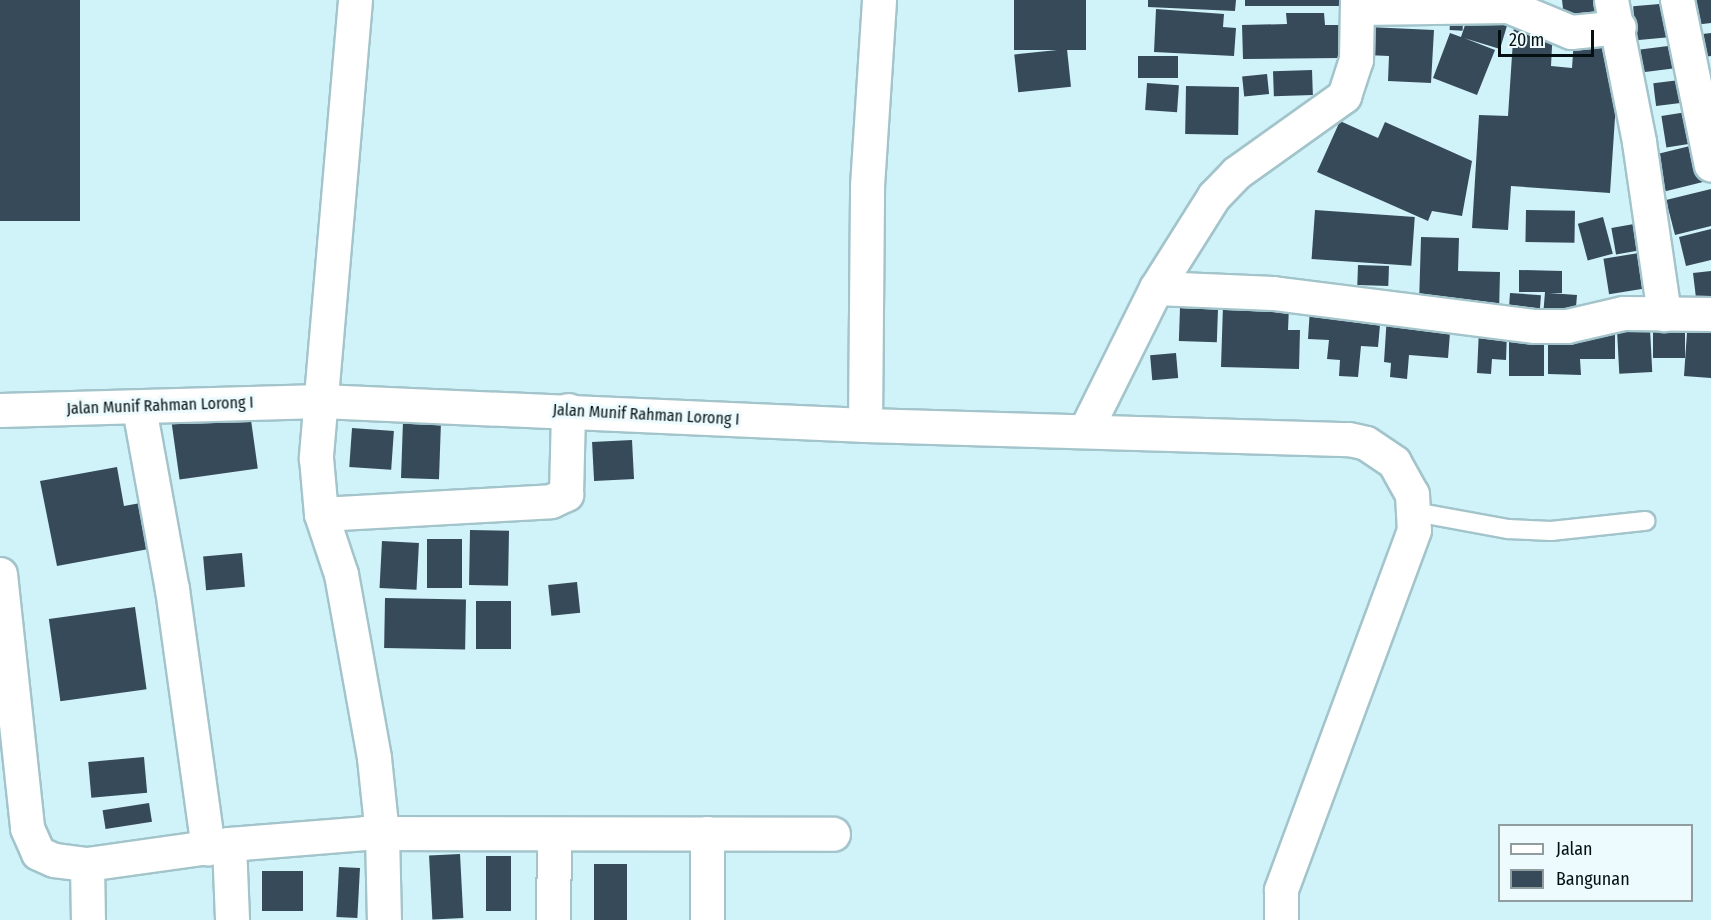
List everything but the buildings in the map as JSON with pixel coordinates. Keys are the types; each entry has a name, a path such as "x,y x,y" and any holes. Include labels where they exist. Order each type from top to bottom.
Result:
{"street":[{"path":"355,0 316,458 321,514 340,574 374,758 382,834 384,920"},
{"path":"866,425 867,186 879,0"},
{"path":"1677,0 1711,165"},
{"path":"1086,429 1156,288 1214,196 1236,173 1344,96 1356,60 1357,4 1508,6 1571,32 1615,14 1664,314"},
{"path":"1156,288 1273,293 1535,326 1568,326 1623,314 1711,314"},
{"name":"Jalan Munif Rahman Lorong I","path":"0,410 139,408 321,401 568,410 866,425 1086,429 1349,439 1366,443 1400,470 1412,494 1416,512"},
{"path":"139,408 232,920"},
{"path":"321,514 551,501 566,494 568,410"},
{"path":"1281,920 1278,903 1281,890 1414,530 1416,512"},
{"path":"1,595 27,828 38,853 54,860 87,864 219,846 382,834 833,834"},
{"path":"707,833 707,920"},
{"path":"553,920 554,834"},
{"path":"87,864 88,920"}],"lane":[{"path":"1416,512 1509,529 1551,531 1645,521"}]}
